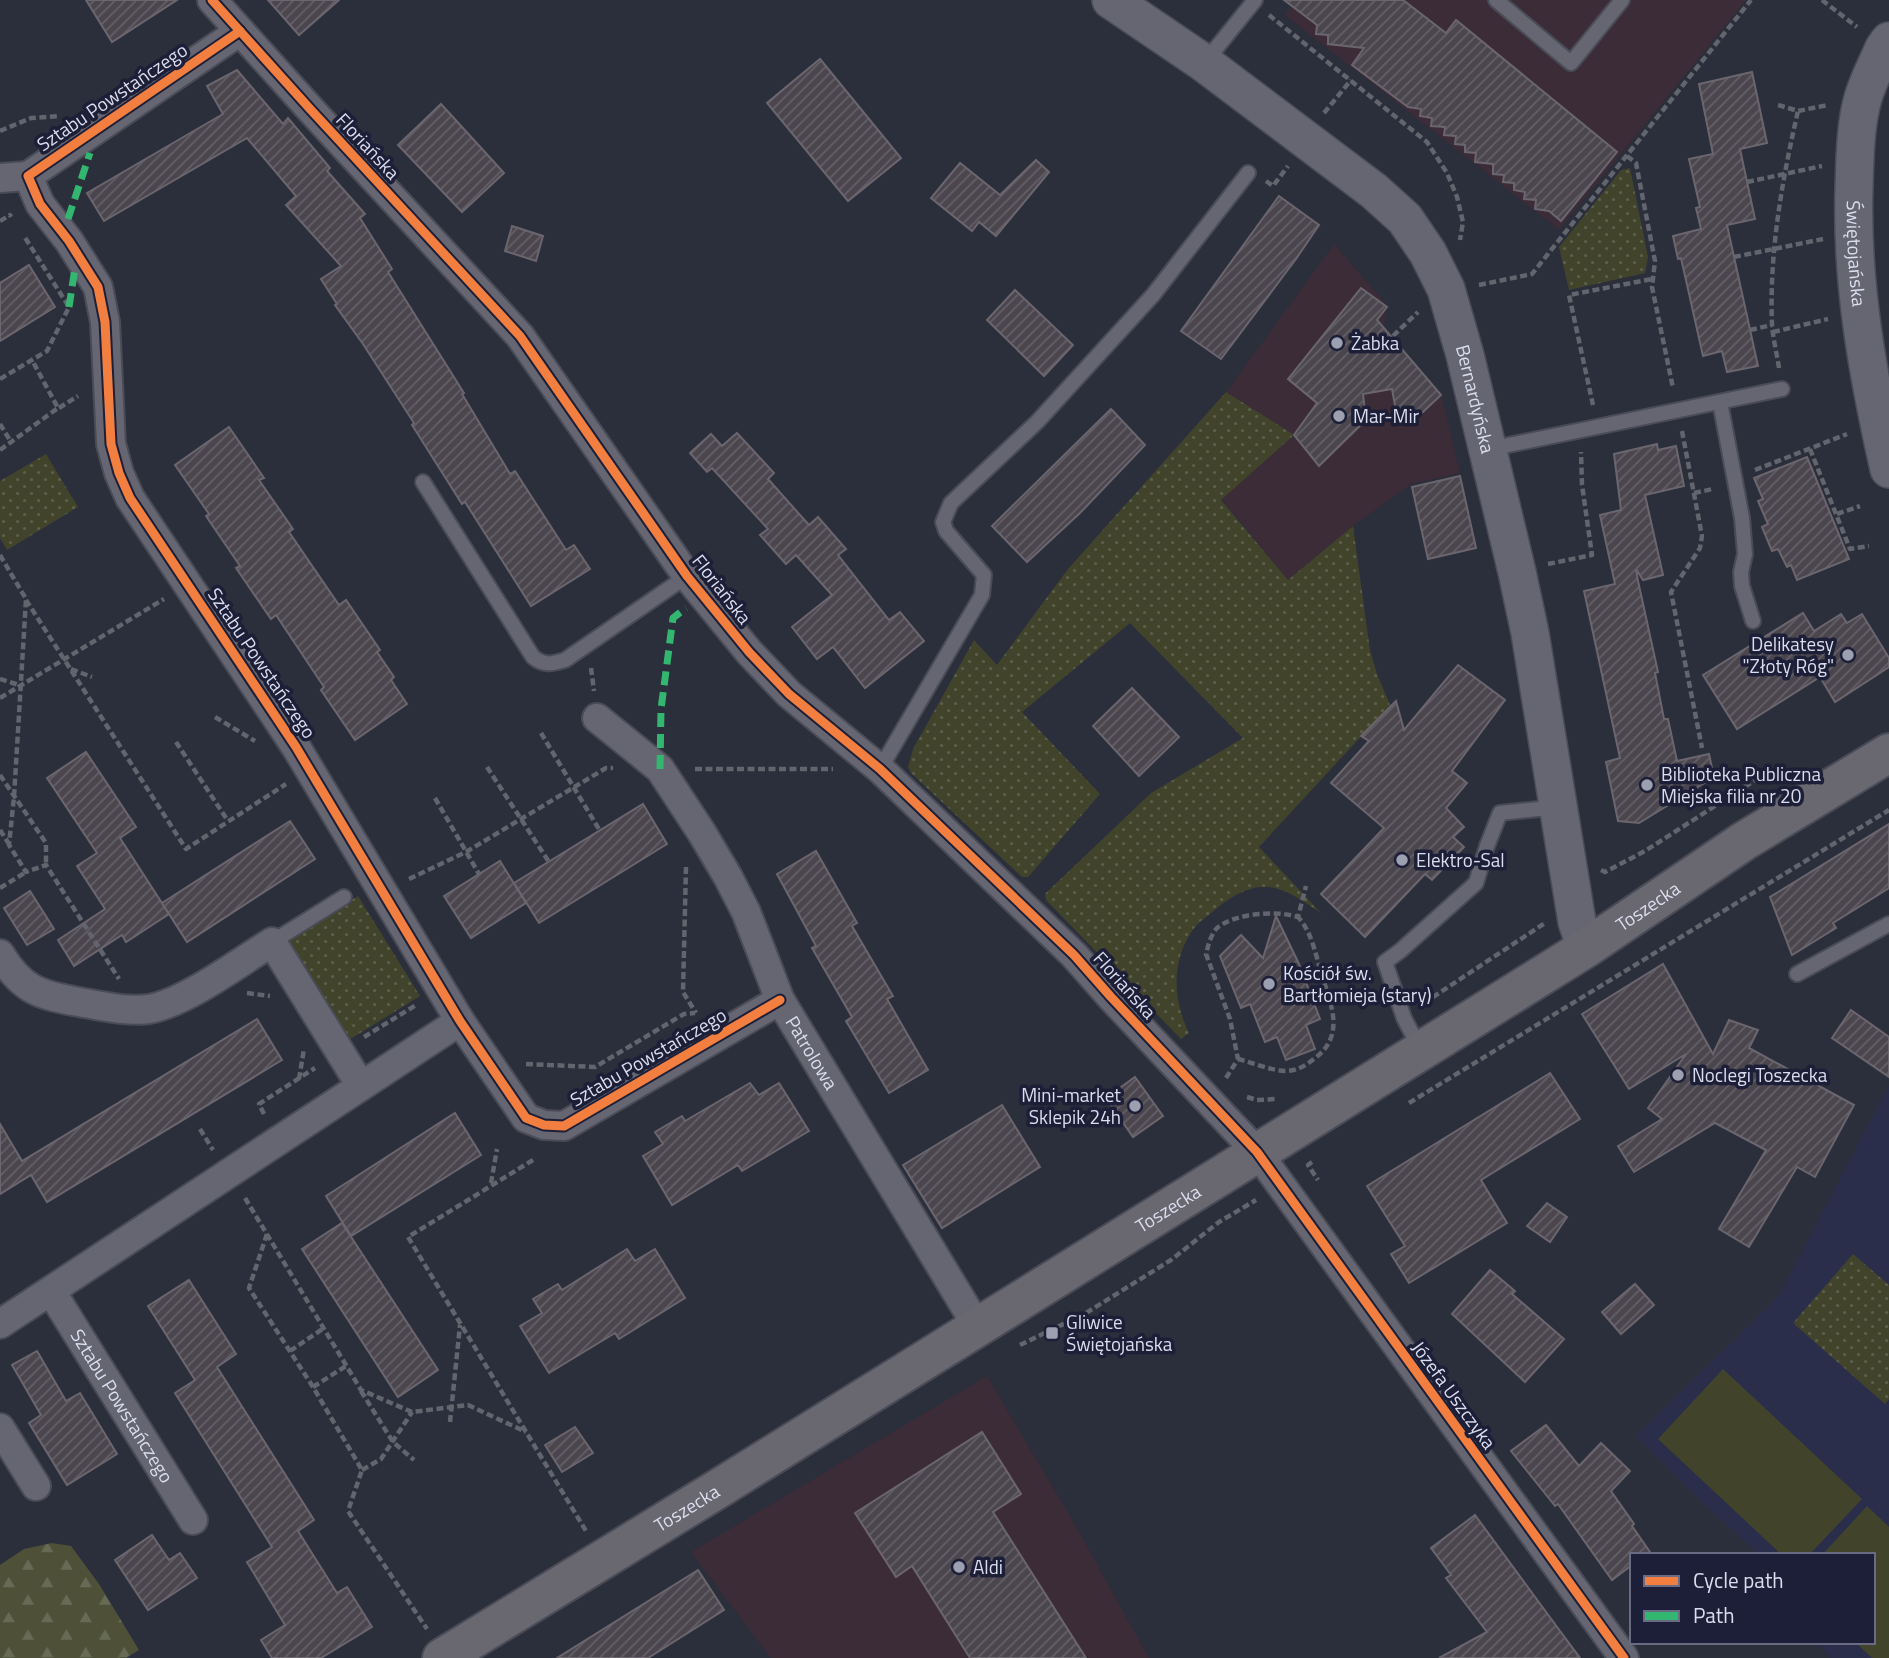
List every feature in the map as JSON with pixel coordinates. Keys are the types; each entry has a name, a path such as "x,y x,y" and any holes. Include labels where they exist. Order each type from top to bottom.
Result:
{"main road":[{"name":"Toszecka","path":"435,1644 976,1326 1257,1152 1412,1035 1586,948 1744,841 1889,753"}],"street":[{"name":"Floriańska","path":"212,0 520,336 687,576 749,652 789,694 880,769 1074,954 1257,1152"},
{"name":"Bernardyńska","path":"1111,0 1204,63 1374,191 1405,219 1428,253 1446,289 1489,449 1530,633 1577,922 1586,948"},
{"name":"Sztabu Powstańczego","path":"0,178 28,176 240,31"},
{"name":"Świętojańska","path":"1886,45 1863,98 1855,159 1853,233 1857,298 1868,376 1889,469"},
{"name":"Sztabu Powstańczego","path":"28,176 40,204 69,241 98,286 105,322 111,444 130,498 296,747 460,1021 526,1118 544,1125 564,1126 780,1000"},
{"name":"Patrolowa","path":"596,706 660,769 702,833 746,912 780,1000 976,1326"},
{"path":"0,954 25,985 46,996 127,1010 150,1009 170,1003 272,942 361,1086"},
{"path":"2,1320 51,1292 460,1021"},
{"name":"Józefa Uszczyka","path":"1257,1152 1624,1658"},
{"name":"Sztabu Powstańczego","path":"51,1292 193,1520"},
{"path":"0,1428 36,1486"}],"lane":[{"path":"1204,63 1255,0"},
{"path":"1496,0 1571,63 1622,0"},
{"path":"880,769 982,595 984,575 946,531 943,522 951,503 1037,422 1153,295 1248,173"},
{"path":"1489,449 1783,389"},
{"path":"1720,402 1742,518 1745,554 1741,572 1742,586 1753,621"},
{"path":"423,482 533,657 540,662 551,664 565,660 687,576"},
{"path":"1412,1035 1385,962 1476,883 1500,813 1558,807"},
{"path":"272,942 344,897"},
{"path":"1797,974 1889,924"}],"path":[{"path":"1470,286 1532,274 1751,0"},
{"path":"1822,0 1886,45"},
{"path":"1269,15 1427,142 1447,173 1457,197 1463,233 1456,250"},
{"path":"1319,119 1351,80"},
{"path":"1778,105 1798,111 1836,103"},
{"path":"1783,389 1772,329 1775,249 1783,176 1798,111"},
{"path":"1627,156 1636,163 1655,261 1652,287 1702,536 1700,548 1671,592 1702,748"},
{"path":"1248,173 1255,174 1273,186 1295,158"},
{"path":"1747,182 1829,164"},
{"path":"0,221 10,215 16,224"},
{"path":"0,379 47,351 69,307 22,233"},
{"path":"1734,257 1825,239"},
{"path":"1597,427 1569,295 1653,279"},
{"path":"1393,336 1427,303"},
{"path":"1750,330 1829,319"},
{"path":"0,450 58,408 32,360"},
{"path":"0,424 12,442"},
{"path":"1536,567 1592,555 1582,485 1581,430"},
{"path":"1735,479 1847,434"},
{"path":"1810,449 1850,549 1869,546"},
{"path":"1837,514 1860,506"},
{"path":"0,555 186,849 293,780"},
{"path":"0,698 173,593"},
{"path":"9,845 26,599"},
{"path":"588,645 596,706"},
{"path":"70,668 92,677"},
{"path":"0,679 20,685"},
{"path":"215,717 266,748"},
{"path":"541,733 600,831"},
{"path":"176,742 228,821"},
{"path":"487,767 549,862"},
{"path":"397,884 466,852 606,768 845,769"},
{"path":"1645,851 1771,770"},
{"path":"0,775 46,843 46,865 120,981 127,1010"},
{"path":"435,798 479,874"},
{"path":"1404,1107 1889,810"},
{"path":"0,830 26,872"},
{"path":"696,1013 682,992 686,855 690,842 702,833"},
{"path":"0,888 26,872 46,865"},
{"path":"1298,917 1306,886"},
{"path":"1229,1074 1238,1059 1230,1019 1206,954 1208,944 1216,929 1243,918 1268,912 1298,917 1306,926 1332,1009 1334,1034 1322,1054 1302,1069 1284,1071 1238,1059"},
{"path":"1412,1035 1424,1002 1547,921 1550,914"},
{"path":"202,985 311,1003"},
{"path":"340,1051 422,1002"},
{"path":"514,1064 595,1067 684,1014 707,1012"},
{"path":"1242,1095 1266,1101 1285,1094"},
{"path":"200,1129 216,1154"},
{"path":"491,1184 497,1149"},
{"path":"533,1160 408,1237 587,1532"},
{"path":"1316,1160 1308,1165 1320,1183"},
{"path":"243,1194 393,1442 414,1460"},
{"path":"1014,1348 1086,1313 1171,1260 1219,1222 1257,1200 1263,1209"},
{"path":"267,1234 249,1288 313,1387 362,1470"},
{"path":"450,1422 460,1323"},
{"path":"290,1351 324,1328"},
{"path":"313,1387 346,1366"},
{"path":"361,1390 412,1412 468,1405 527,1433"},
{"path":"412,1412 381,1459 362,1470 348,1511 435,1644"}],"shaded area":[{"path":"1297,0 1746,0 1559,230 1285,15"},
{"path":"1334,244 1387,305 1383,328 1441,395 1460,473 1411,484 1353,526 1288,580 1221,499 1293,435 1226,392"},
{"path":"1889,1085 1889,1658 1831,1658 1819,1644 1875,1644 1875,1553 1758,1553 1711,1511 1636,1436 1778,1297"},
{"path":"987,1376 1078,1530 1149,1658 771,1658 691,1552"}],"green space":[{"path":"1630,168 1648,257 1645,273 1569,290 1559,247 1621,170"},
{"path":"1226,392 1294,435 1221,500 1288,580 1353,526 1370,650 1390,705 1259,847 1321,913 1283,890 1262,887 1234,896 1200,922 1187,939 1178,965 1179,1006 1189,1033 1181,1039 1046,900 1045,894 1151,793 1243,738 1130,623 1022,712 1100,794 1028,877 1022,877 911,773 908,767 913,749 974,640 997,665 1068,569"},
{"path":"46,454 78,507 7,550 0,538 0,481"},
{"path":"358,896 420,996 344,1043 285,943"},
{"path":"1853,1254 1889,1285 1889,1399 1885,1404 1793,1323"},
{"path":"1723,1369 1862,1499 1811,1553 1780,1553 1658,1439"},
{"path":"1867,1506 1889,1527 1889,1658 1872,1658 1857,1644 1875,1644 1875,1553 1824,1553"},
{"path":"52,1543 71,1546 99,1584 139,1650 126,1658 0,1658 0,1565 24,1549"}],"building":[{"path":"86,0 177,0 112,42"},
{"path":"268,0 339,0 299,35"},
{"path":"1284,0 1403,0 1446,33 1456,20 1617,152 1561,221 1549,211 1535,209 1536,200 1524,199 1525,192 1514,190 1514,183 1503,182 1504,175 1493,174 1493,164 1475,162 1476,153 1465,152 1465,145 1455,144 1456,136 1444,135 1445,127 1431,126 1432,118 1420,116 1421,109 1408,107 1352,65 1364,48 1328,44 1328,35 1316,34 1317,25"},
{"path":"820,59 901,158 848,201 767,103"},
{"path":"237,70 283,124 288,118 330,168 327,171 365,214 360,218 392,269 388,272 464,393 462,394 510,474 515,471 566,550 574,545 590,569 531,606 465,502 462,504 363,344 335,305 337,304 321,279 341,266 286,205 296,196 247,138 104,221 87,193 223,114 207,86"},
{"path":"1752,72 1767,143 1740,149 1755,219 1727,225 1758,366 1727,372 1722,351 1703,356 1681,258 1678,259 1673,236 1701,229 1696,208 1700,207 1689,159 1713,154 1699,84"},
{"path":"441,104 504,173 462,212 398,145"},
{"path":"1036,160 1049,172 996,236 979,222 972,231 931,198 960,163 1000,195"},
{"path":"1279,196 1319,225 1221,359 1181,331"},
{"path":"512,226 543,236 536,261 505,251"},
{"path":"29,265 55,307 0,341 0,283"},
{"path":"1361,288 1387,307 1377,320 1441,395 1409,425 1396,411 1392,389 1363,394 1366,420 1319,466 1294,435 1317,403 1288,379"},
{"path":"1015,290 1073,345 1044,376 987,320"},
{"path":"1111,409 1145,445 1080,513 1027,562 992,526"},
{"path":"229,427 264,478 259,480 293,529 289,532 339,605 346,600 380,650 377,652 394,677 391,680 407,704 355,740 321,690 324,687 276,615 271,619 236,568 240,566 175,465"},
{"path":"737,433 774,473 768,479 809,525 818,517 846,549 838,555 889,620 900,612 924,641 865,688 833,647 817,659 792,627 832,595 796,555 786,564 760,535 768,529 712,468 707,472 690,453 711,434 722,446"},
{"path":"1657,444 1658,450 1676,446 1684,486 1645,495 1663,575 1643,580 1636,569 1638,581 1658,672 1655,673 1664,719 1668,719 1677,761 1709,754 1714,777 1639,823 1618,821 1606,762 1620,758 1584,591 1615,584 1600,515 1621,510 1614,454"},
{"path":"1807,457 1849,559 1797,580 1791,565 1787,567 1778,549 1772,551 1762,527 1768,524 1758,501 1763,499 1754,478"},
{"path":"1460,476 1476,548 1428,559 1412,487"},
{"path":"1803,613 1814,631 1841,614 1847,623 1862,614 1889,658 1889,667 1835,702 1820,677 1737,729 1703,675"},
{"path":"1458,665 1505,700 1452,771 1467,783 1446,808 1464,827 1453,837 1464,847 1432,880 1425,874 1365,937 1321,894 1384,828 1331,783 1369,741 1361,736 1396,701 1404,730"},
{"path":"1132,688 1179,737 1139,776 1093,726"},
{"path":"86,752 136,827 120,838 169,914 126,942 122,935 74,966 58,940 105,909 77,866 97,853 47,778"},
{"path":"643,804 667,844 539,923 514,883"},
{"path":"290,821 315,859 187,942 162,903"},
{"path":"1889,824 1889,888 1833,923 1836,928 1792,955 1770,897"},
{"path":"816,851 857,923 852,926 893,996 887,999 928,1070 889,1093 846,1021 852,1017 812,948 816,946 777,874"},
{"path":"500,861 526,903 471,938 444,896"},
{"path":"30,891 54,929 27,945 4,908"},
{"name":"Kościół św. Bartłomieja (stary)","path":"1276,916 1299,964 1320,1019 1306,1025 1315,1049 1286,1060 1277,1037 1265,1042 1250,1004 1241,1008 1220,956 1241,935 1263,958"},
{"path":"1663,964 1713,1054 1729,1020 1758,1030 1749,1048 1854,1105 1815,1177 1797,1167 1749,1247 1719,1229 1766,1150 1715,1123 1634,1172 1618,1146 1662,1119 1648,1108 1686,1054 1629,1089 1582,1014"},
{"path":"1851,1010 1889,1037 1889,1077 1832,1038"},
{"path":"257,1019 282,1060 47,1202 31,1175 0,1194 0,1124 22,1161"},
{"path":"1550,1073 1580,1119 1481,1180 1507,1223 1409,1283 1391,1254 1405,1246 1367,1186"},
{"path":"1135,1077 1163,1116 1133,1137 1106,1098"},
{"path":"750,1083 759,1095 779,1083 809,1131 742,1171 738,1165 672,1205 643,1156 663,1144 655,1132 682,1116 685,1121"},
{"path":"1002,1105 1040,1167 942,1228 903,1165"},
{"path":"455,1113 481,1155 351,1236 326,1196"},
{"path":"1547,1203 1567,1217 1550,1242 1527,1226"},
{"path":"342,1223 438,1370 398,1397 302,1249"},
{"path":"627,1249 635,1261 655,1249 685,1298 619,1339 615,1333 549,1373 520,1326 542,1313 533,1299 558,1284 562,1290"},
{"path":"1490,1270 1515,1291 1512,1294 1564,1339 1525,1382 1452,1314"},
{"path":"189,1280 236,1354 217,1367 314,1520 298,1531 337,1593 347,1587 372,1627 321,1658 272,1658 261,1640 285,1625 247,1562 272,1547 175,1393 195,1380 148,1306"},
{"path":"1635,1284 1654,1305 1621,1334 1602,1312"},
{"path":"37,1351 66,1401 80,1393 117,1454 67,1485 29,1423 41,1415 12,1365"},
{"path":"1546,1425 1579,1466 1601,1443 1630,1471 1611,1491 1650,1552 1630,1553 1630,1566 1612,1580 1558,1504 1555,1506 1511,1451"},
{"path":"575,1427 593,1453 562,1472 545,1445"},
{"path":"982,1432 1021,1494 993,1512 1086,1658 970,1658 912,1566 896,1577 855,1513"},
{"path":"1475,1515 1580,1658 1439,1658 1487,1632 1446,1578 1451,1575 1431,1548"},
{"path":"152,1535 169,1560 180,1553 197,1578 148,1610 115,1560"},
{"path":"698,1570 724,1610 648,1658 557,1658"}],"marked path":[{"path":"68,219 90,153"},
{"path":"69,307 75,268"},
{"path":"660,769 661,709 673,618 686,608"}],"cycle path":[{"path":"212,0 520,336 687,576 749,652 789,694 880,769 1074,955 1257,1152 1624,1658"},
{"path":"240,31 28,176 40,204 69,241 98,287 105,322 111,444 130,498 296,747 460,1021 526,1118 544,1125 564,1126 780,1000"}],"place":[{"name":"Żabka","path":"1337,343"},
{"name":"Mar-Mir","path":"1339,416"},
{"name":"Delikatesy \"Złoty Róg\"","path":"1848,655"},
{"name":"Biblioteka Publiczna Miejska filia nr 20","path":"1647,785"},
{"name":"Elektro-Sal","path":"1402,860"},
{"name":"Kościół św. Bartłomieja (stary)","path":"1269,984"},
{"name":"Noclegi Toszecka","path":"1678,1075"},
{"name":"Mini-market Sklepik 24h","path":"1135,1106"},
{"name":"Gliwice Świętojańska","path":"1052,1333"},
{"name":"Aldi","path":"959,1567"}]}
